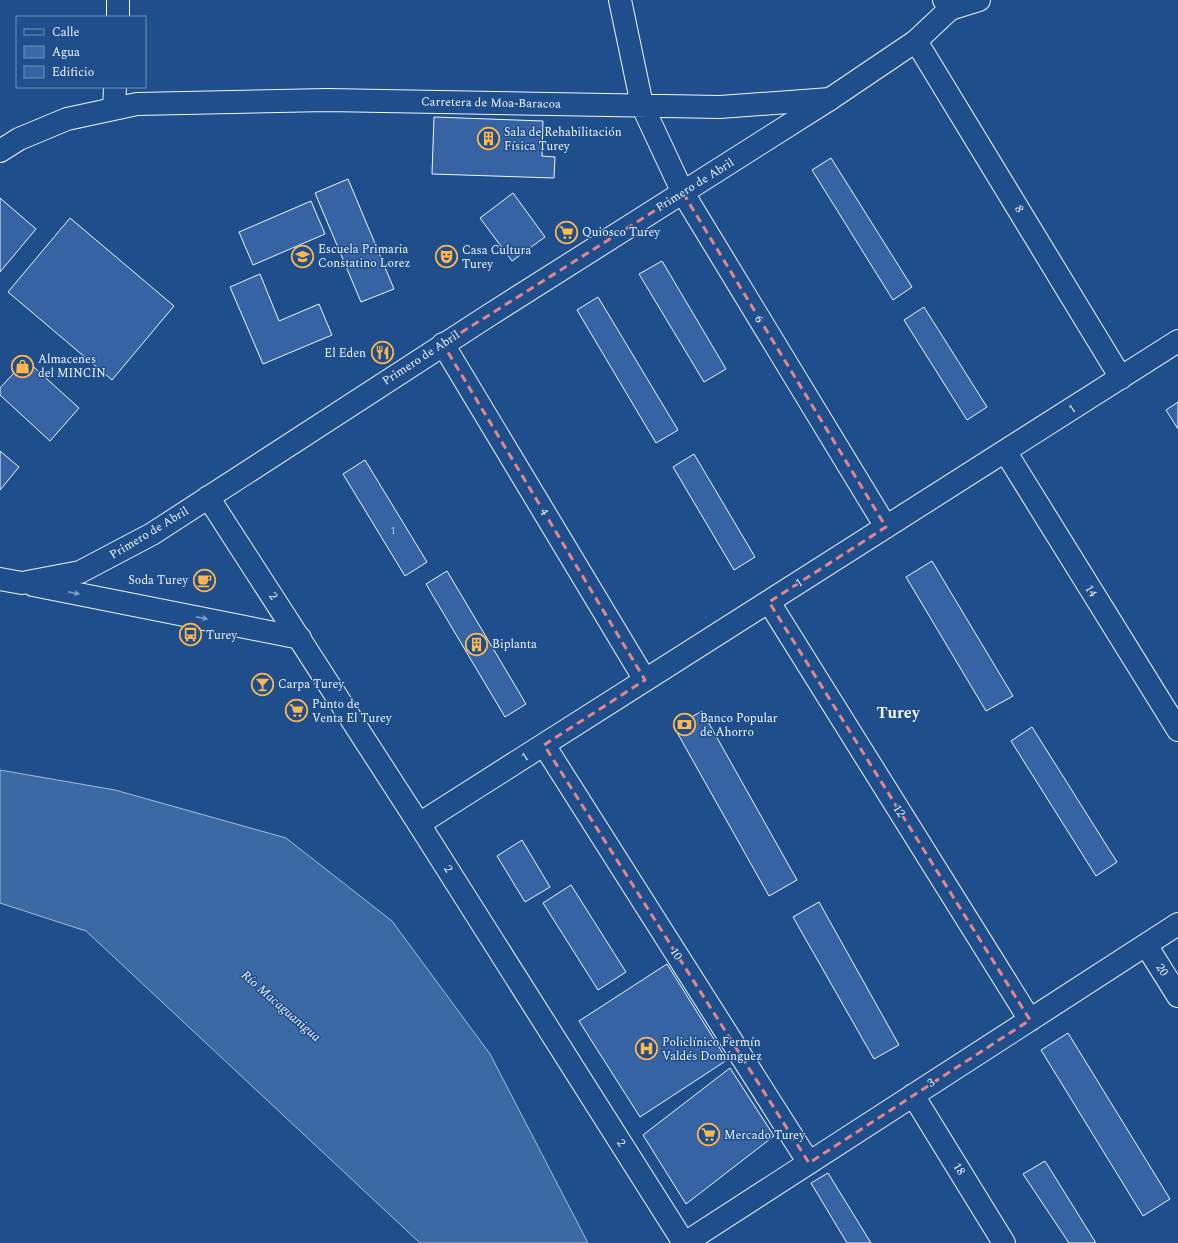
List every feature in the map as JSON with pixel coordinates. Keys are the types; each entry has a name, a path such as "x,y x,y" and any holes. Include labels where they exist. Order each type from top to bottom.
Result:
{"street":[{"path":"118,0 118,16"},
{"name":"6","path":"620,0 642,106 683,193 886,527"},
{"path":"949,3 979,0"},
{"name":"Carretera de Moa-Baracoa","path":"0,151 19,139 67,119 137,104 327,100 720,107 830,99 916,41 949,3"},
{"name":"8","path":"916,41 1121,378"},
{"path":"114,109 115,88"},
{"name":"Primero de Abril","path":"0,579 22,583 80,572 152,534 443,344 830,99"},
{"name":"1","path":"419,824 1178,341"},
{"name":"4","path":"443,344 645,680"},
{"name":"14","path":"1005,452 1178,730"},
{"name":"2","path":"208,497 419,824 685,1243"},
{"path":"22,583 300,638"},
{"name":"12","path":"769,602 1030,1020"},
{"name":"10","path":"544,745 809,1163"},
{"name":"3","path":"685,1243 1178,924"},
{"name":"20","path":"1146,945 1178,996"},
{"name":"18","path":"913,1095 1004,1243"}],"highlighted area":[{"path":"683,193 886,527 769,602 1030,1020 809,1163 544,745 645,680 443,344"}],"water":[{"name":"Río Macaguanigua","path":"0,770 115,790 286,838 392,921 490,1054 588,1243 420,1243 86,931 0,903"}],"building":[{"name":"Sala de Rehabilitación Física Turey","path":"434,117 543,121 542,156 555,157 554,178 432,174"},
{"path":"831,158 912,287 893,300 812,170"},
{"path":"348,179 394,289 361,302 315,193"},
{"path":"513,193 545,237 512,261 480,218"},
{"path":"0,198 36,229 0,272"},
{"path":"311,201 325,234 253,265 239,232"},
{"path":"70,218 174,306 112,380 8,292"},
{"path":"662,261 726,369 704,382 639,274"},
{"path":"260,274 279,321 319,304 332,335 263,364 230,287"},
{"path":"598,297 678,430 656,443 577,310"},
{"path":"924,307 987,407 967,420 904,320"},
{"path":"26,360 79,408 50,441 0,395 0,388"},
{"path":"1178,402 1178,429 1166,410"},
{"path":"0,451 19,467 0,490"},
{"path":"694,454 755,557 734,570 673,467"},
{"path":"365,460 427,562 405,576 343,474"},
{"path":"932,561 1013,696 986,711 906,577"},
{"name":"Biplanta","path":"447,571 526,704 505,717 426,584"},
{"path":"702,711 797,880 769,896 674,727"},
{"path":"1032,727 1117,862 1096,876 1011,741"},
{"path":"522,840 550,887 525,902 497,856"},
{"path":"571,885 626,972 598,990 543,903"},
{"path":"819,902 899,1045 874,1059 793,917"},
{"path":"667,964 727,1060 640,1117 579,1021"},
{"path":"1068,1033 1170,1199 1143,1216 1041,1050"},
{"name":"Mercado Turey","path":"730,1068 774,1136 686,1204 643,1135"},
{"path":"1045,1161 1096,1243 1069,1243 1023,1174"},
{"path":"828,1173 871,1243 847,1243 811,1183"}],"place":[{"name":"Sala de Rehabilitación Física Turey","path":"488,139"},
{"name":"Quiosco Turey","path":"566,232"},
{"name":"Escuela Primaria Constatino Lorez","path":"303,256"},
{"name":"Casa Cultura Turey","path":"447,257"},
{"name":"El Eden","path":"382,353"},
{"name":"Almacenes del MINCIN","path":"23,366"},
{"name":"Soda Turey","path":"204,580"},
{"name":"Turey","path":"191,635"},
{"name":"Biplanta","path":"476,644"},
{"name":"Carpa Turey","path":"263,684"},
{"name":"Punto de Venta El Turey","path":"297,711"},
{"name":"Banco Popular de Ahorro","path":"684,725"},
{"name":"Policlínico Fermín Valdés Domínguez","path":"647,1049"},
{"name":"Mercado Turey","path":"708,1135"}],"district":[{"name":"Turey","path":"898,713"}]}
